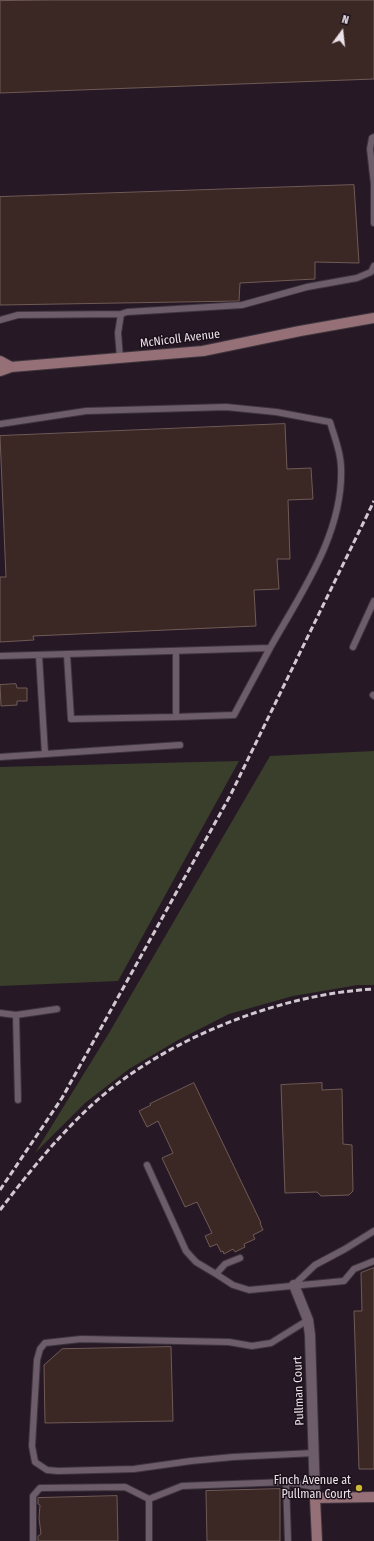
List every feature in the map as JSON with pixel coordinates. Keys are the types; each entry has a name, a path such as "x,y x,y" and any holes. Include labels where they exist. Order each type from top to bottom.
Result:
{"main road":[{"name":"McNicoll Avenue","path":"0,371 11,367 203,351 300,331 374,319"},
{"path":"0,361 11,367"},
{"path":"317,1541 316,1498 374,1497"}],"street":[{"name":"Pullman Court","path":"294,1285 308,1320 316,1498"}],"lane":[{"path":"374,137 372,138 370,149 374,184 374,223"},
{"path":"0,320 18,315 120,314 127,312 242,305 307,287 357,278 371,272 374,266"},
{"path":"120,314 118,333 120,358"},
{"path":"0,424 86,411 226,407 276,412 330,422 341,465 340,489 335,519 321,557 234,715 71,719 67,655"},
{"path":"353,647 374,601"},
{"path":"0,656 270,648"},
{"path":"176,651 176,717"},
{"path":"39,656 45,754"},
{"path":"0,757 180,745"},
{"path":"0,1013 16,1015 56,1009"},
{"path":"16,1015 18,1100"},
{"path":"147,1165 186,1251 196,1262 233,1284 250,1290 344,1281 354,1269 374,1261"},
{"path":"294,1285 315,1265 374,1231"},
{"path":"216,1274 225,1264 240,1258"},
{"path":"308,1320 271,1343 252,1346 229,1342 81,1339 45,1343 40,1348 37,1360 32,1446 35,1462 40,1467 47,1470 58,1471 134,1469 212,1459 314,1454"},
{"path":"286,1482 288,1541"},
{"path":"33,1541 33,1496 40,1488 125,1487 149,1499 182,1486 286,1482 315,1487"},
{"path":"149,1499 149,1541"}],"green space":[{"path":"374,751 374,985 358,985 293,996 229,1014 178,1040 129,1069 85,1103 35,1153 109,1033 270,756"},
{"path":"239,761 118,981 0,986 0,767"}],"building":[{"path":"374,0 374,79 0,93 0,1"},
{"path":"354,185 359,263 315,262 315,279 240,283 239,301 0,305 0,197"},
{"path":"285,424 287,469 311,468 313,499 288,500 290,559 277,559 279,589 254,590 256,626 33,636 34,640 0,642 0,577 6,577 0,436"},
{"path":"16,684 17,688 27,688 27,701 17,701 17,705 1,706 0,685"},
{"path":"194,1083 263,1230 253,1235 255,1239 244,1244 245,1247 235,1252 233,1249 224,1254 223,1251 221,1252 217,1244 210,1247 205,1236 212,1233 197,1202 185,1207 162,1158 173,1153 158,1121 147,1127 139,1111 151,1105 150,1104"},
{"path":"322,1083 322,1090 342,1089 343,1144 352,1145 353,1191 349,1195 321,1196 317,1192 285,1193 281,1085"},
{"path":"374,1268 374,1469 359,1469 354,1311 362,1311 361,1273"},
{"path":"171,1347 173,1421 45,1423 44,1365 62,1349"},
{"path":"280,1489 280,1541 207,1541 206,1491"},
{"path":"117,1496 118,1541 38,1541 38,1536 41,1534 39,1518 40,1505 38,1504 38,1498"}],"railway":[{"path":"0,1190 62,1098 230,796 374,501"},
{"path":"0,1210 45,1154 81,1115 123,1080 154,1059 189,1040 262,1010 300,1000 338,993 374,989"}],"place":[{"name":"Finch Avenue at Pullman Court","path":"359,1488"}]}
